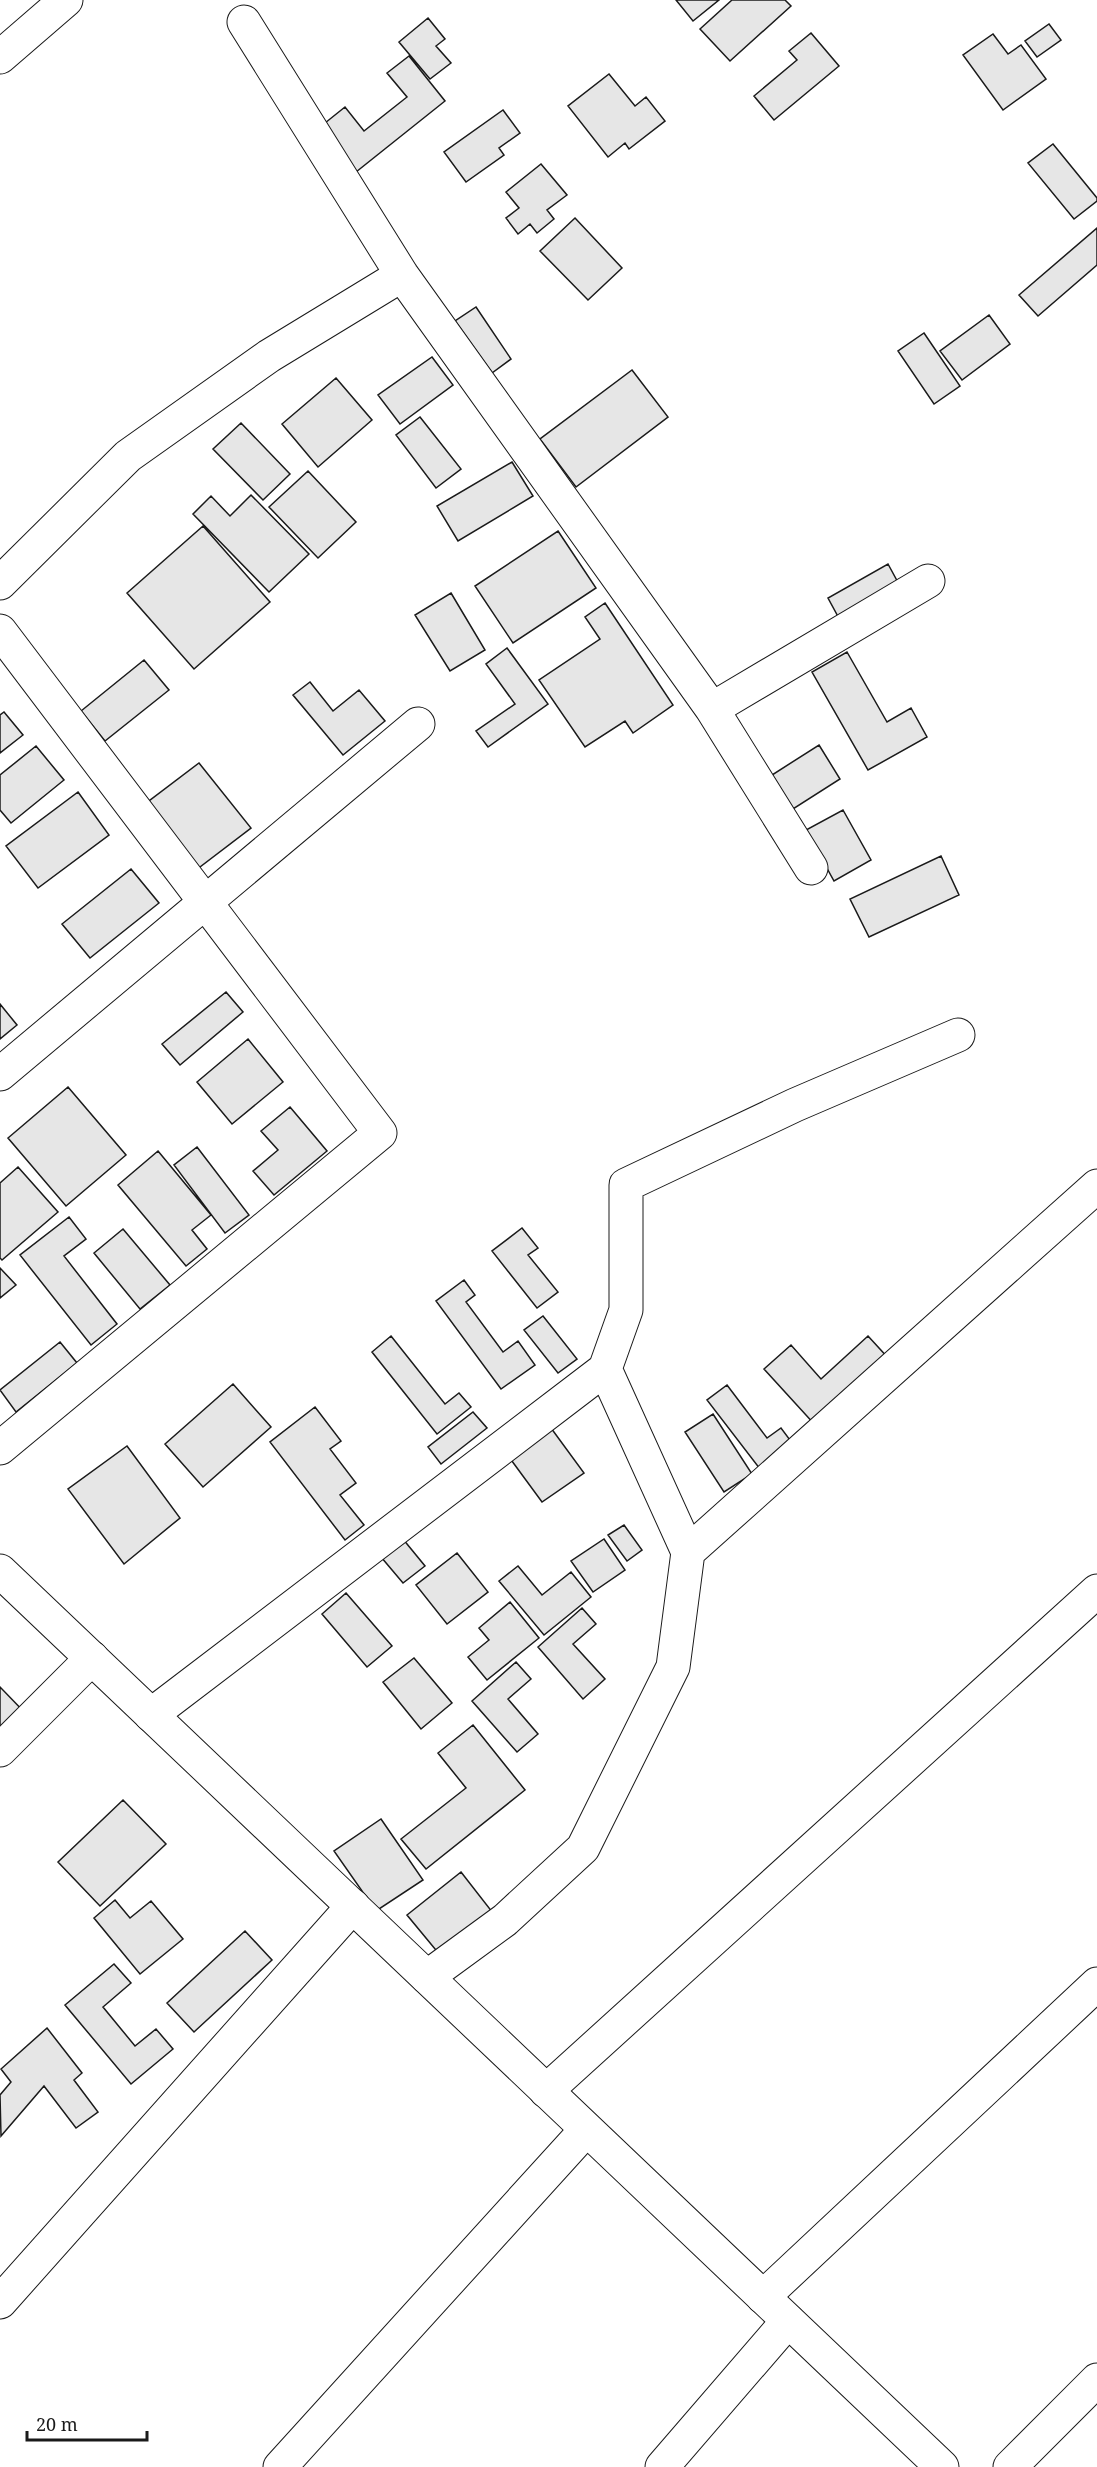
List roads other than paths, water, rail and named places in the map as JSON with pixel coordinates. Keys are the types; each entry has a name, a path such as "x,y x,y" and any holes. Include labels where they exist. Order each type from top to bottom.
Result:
{"street":[{"path":"0,57 66,0"},
{"path":"244,22 402,275 712,709 811,868"},
{"path":"0,583 128,456 269,356 402,275"},
{"path":"712,709 928,581"},
{"path":"0,631 380,1133 0,1448"},
{"path":"0,1074 418,724"},
{"path":"151,1715 605,1369 626,1310 626,1185 795,1105 958,1035"},
{"path":"688,1552 1097,1186"},
{"path":"427,1977 505,1920 583,1848 673,1666 688,1552 605,1369"},
{"path":"0,1571 942,2467"},
{"path":"546,2091 1097,1591"},
{"path":"0,1750 92,1658"},
{"path":"0,2302 353,1906"},
{"path":"763,2297 1097,1984"},
{"path":"280,2467 586,2130"},
{"path":"663,2467 788,2321"},
{"path":"1010,2467 1097,2380"}]}
